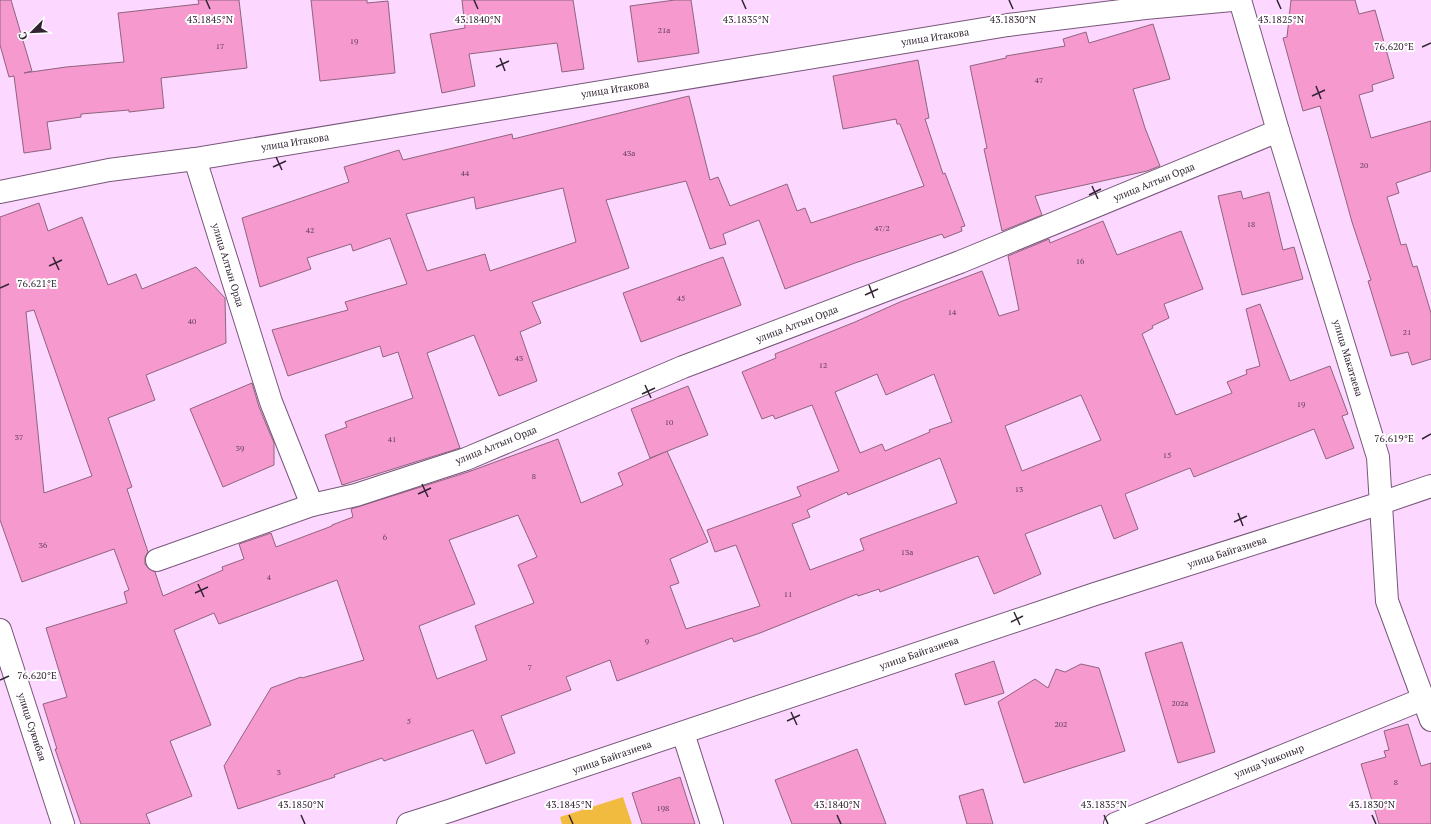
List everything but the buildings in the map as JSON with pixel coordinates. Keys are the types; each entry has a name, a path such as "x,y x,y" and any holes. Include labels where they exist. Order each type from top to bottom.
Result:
{"street":[{"name":"улица Итакова","path":"0,192 110,170 195,159 1008,25 1145,8 1232,0"},
{"name":"улица Макатаева","path":"1240,0 1278,131 1378,457 1387,601 1425,690 1431,720"},
{"name":"улица Алтын Орда","path":"157,560 312,505 356,495 466,459 683,367 960,262 1278,131"},
{"name":"улица Алтын Орда","path":"195,159 271,402 312,505"},
{"name":"улица Байгазиева","path":"408,824 684,733 1095,594 1431,486"},
{"name":"улица Суюнбая","path":"0,630 63,824"},
{"name":"улица Ушконыр","path":"1115,824 1425,690"},
{"path":"684,733 712,824"}],"shaded area":[{"path":"623,797 632,824 562,824 560,817"}]}
